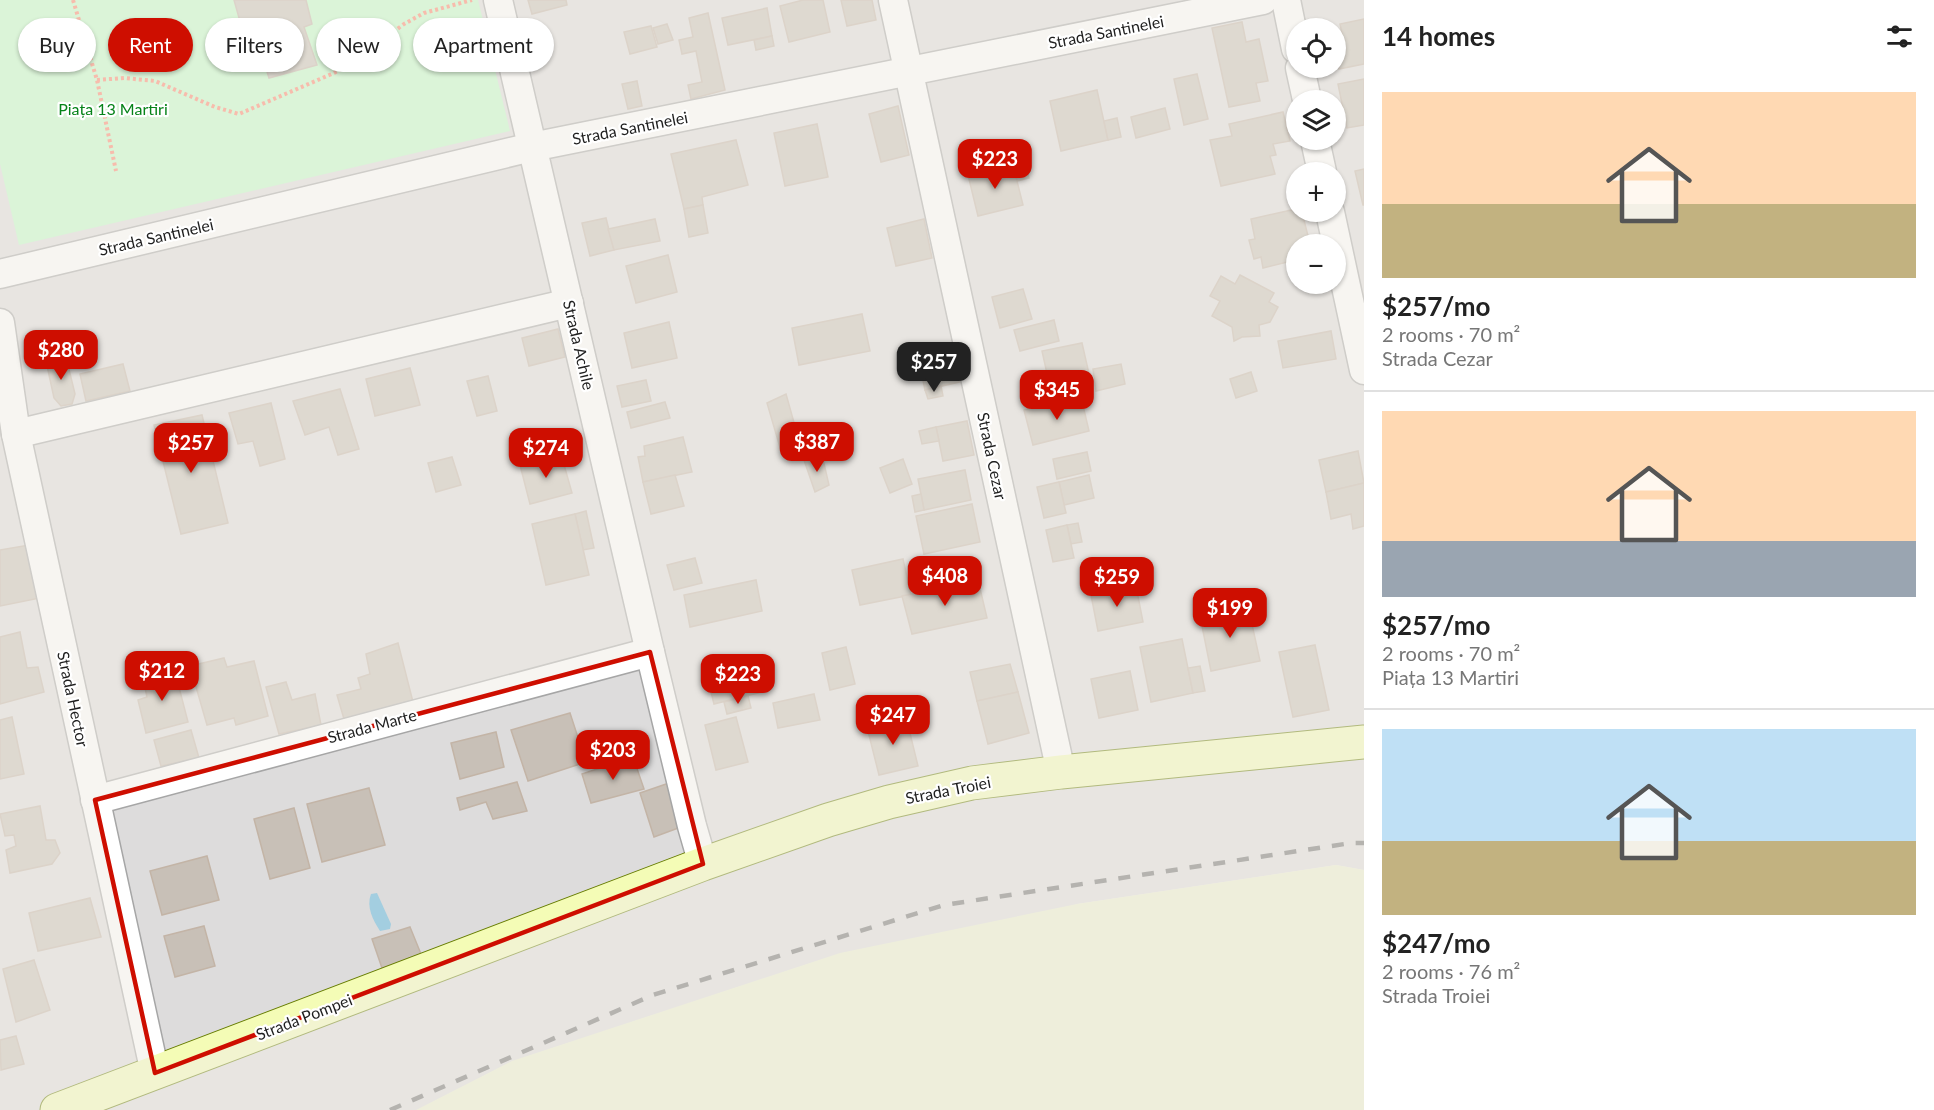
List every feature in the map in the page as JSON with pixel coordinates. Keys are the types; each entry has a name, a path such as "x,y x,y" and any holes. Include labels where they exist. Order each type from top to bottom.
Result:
{"main road":[{"name":"Strada Troiei","path":"551,924 703,864 828,820 889,802 972,783 1364,742"},
{"name":"Strada Pompei","path":"57,1110 551,924"}],"street":[{"name":"Strada Achile","path":"498,0 650,652 703,864"},
{"name":"Strada Cezar","path":"893,0 1061,772"},
{"name":"Strada Santinelei","path":"0,274 532,147 1263,0"},
{"path":"1286,0 1290,18"},
{"path":"1332,222 1364,370"},
{"path":"16,434 569,303"},
{"name":"Strada Hector","path":"0,323 16,434 154,1073"},
{"name":"Strada Marte","path":"95,801 650,652"}],"path":[{"path":"73,0 97,80 116,171"},
{"path":"97,80 124,78 155,81 215,107 239,114 334,73 353,62 404,24 424,13 472,0"}],"highlighted area":[{"path":"650,652 703,864 155,1073 95,800"}],"shaded area":[{"path":"0,0 1364,0 1364,870 1336,865 1077,904 443,1110 0,1110"}],"green space":[{"name":"Piața 13 Martiri","path":"0,0 478,0 482,18 413,18 413,72 496,72 510,131 19,245 0,164"},
{"path":"1336,865 1364,870 1364,1110 416,1110 512,1061 840,953 1077,904"}],"water":[{"path":"377,893 391,924 390,929 380,931 371,913 369,904 371,894"}],"building":[{"path":"234,0 306,0 312,24 304,27 304,18 239,18"},
{"path":"528,0 566,0 567,5 532,14"},
{"path":"803,0 823,0 830,32 789,42 780,6"},
{"path":"841,0 872,0 876,20 847,26"},
{"path":"767,8 772,36 728,45 722,18"},
{"path":"708,13 725,90 691,99 688,85 702,82 696,51 682,54 679,40 693,37 689,18"},
{"path":"1364,19 1364,64 1346,68 1346,23"},
{"path":"1242,22 1246,42 1259,39 1268,81 1256,83 1260,101 1229,107 1212,28"},
{"path":"667,24 673,40 658,44 653,28"},
{"path":"651,26 657,47 630,54 624,32"},
{"path":"304,27 316,62 316,65 304,69"},
{"path":"772,36 774,46 756,50 754,40"},
{"path":"267,72 291,72 269,78"},
{"path":"1197,74 1208,119 1184,125 1174,79"},
{"path":"1364,79 1364,125 1347,128 1346,90 1339,90 1338,84"},
{"path":"637,81 642,106 628,109 622,84"},
{"path":"1097,90 1108,140 1061,151 1050,101"},
{"path":"898,106 909,155 881,162 869,114"},
{"path":"1165,108 1170,129 1136,138 1131,117"},
{"path":"1283,112 1286,142 1273,144 1276,155 1270,156 1275,174 1221,186 1210,140 1232,136 1229,124"},
{"path":"1117,118 1121,137 1108,140 1104,121"},
{"path":"817,124 828,177 785,186 774,133"},
{"path":"736,140 748,185 702,197 703,205 684,209 671,154"},
{"path":"1025,162 1029,178 1017,181 1013,165"},
{"path":"1013,165 1023,205 978,216 968,175"},
{"path":"1364,169 1364,205 1363,205 1355,171"},
{"path":"703,205 708,233 689,237 684,209"},
{"path":"1286,211 1286,222 1304,222 1308,234 1286,234 1286,262 1263,268 1261,257 1254,259 1249,240 1255,239 1251,219"},
{"path":"606,218 614,250 590,256 582,223"},
{"path":"655,219 660,241 614,250 608,229"},
{"path":"924,219 932,258 896,266 887,228"},
{"path":"668,255 677,292 636,303 626,266"},
{"path":"1240,275 1274,293 1269,302 1278,307 1270,322 1259,325 1260,336 1242,337 1234,341 1232,327 1212,316 1220,301 1210,296 1221,276 1235,284"},
{"path":"1023,289 1032,319 1000,328 992,297"},
{"path":"862,314 870,351 799,365 792,328"},
{"path":"1054,320 1059,341 1020,351 1014,330"},
{"path":"669,322 677,358 632,368 624,333"},
{"path":"558,329 565,357 529,366 522,338"},
{"path":"1331,331 1336,359 1283,368 1278,341"},
{"path":"1082,343 1092,387 1052,396 1042,351"},
{"path":"952,349 960,382 925,390 918,357"},
{"path":"66,357 75,394 72,404 61,406 54,398 46,361"},
{"path":"123,364 130,391 86,401 80,374"},
{"path":"1121,364 1125,384 1096,391 1093,369"},
{"path":"410,368 420,405 375,416 366,379"},
{"path":"1251,372 1257,391 1236,398 1230,379"},
{"path":"488,376 497,411 477,416 467,381"},
{"path":"646,380 651,401 622,407 617,386"},
{"path":"941,386 943,396 928,399 925,390"},
{"path":"340,389 359,449 338,455 329,427 305,435 293,401"},
{"path":"786,394 800,444 781,451 767,403"},
{"path":"1081,397 1089,431 1033,445 1024,410"},
{"path":"665,402 670,418 631,428 627,412"},
{"path":"271,403 285,459 260,466 253,441 238,444 229,413"},
{"path":"202,415 228,523 181,534 154,425"},
{"path":"967,421 974,455 943,461 936,427"},
{"path":"936,427 939,441 922,444 919,431"},
{"path":"683,437 692,472 643,482 638,457 645,456 644,446"},
{"path":"1358,451 1364,483 1326,492 1319,460"},
{"path":"1087,452 1091,471 1057,479 1053,459"},
{"path":"561,454 572,493 530,504 520,465"},
{"path":"822,455 829,485 815,492 804,460"},
{"path":"452,457 461,485 436,492 428,463"},
{"path":"903,459 912,484 890,493 880,468"},
{"path":"965,470 971,500 924,510 918,479"},
{"path":"675,475 684,506 651,514 643,482"},
{"path":"1089,475 1094,498 1064,505 1059,482"},
{"path":"1059,482 1066,513 1044,518 1037,487"},
{"path":"1364,483 1364,526 1353,529 1351,514 1331,519 1326,492"},
{"path":"921,494 924,510 915,512 912,496"},
{"path":"972,504 980,542 924,554 916,516"},
{"path":"586,511 594,548 583,550 575,514"},
{"path":"575,514 589,575 546,585 532,524"},
{"path":"1078,523 1082,542 1071,544 1067,525"},
{"path":"1067,525 1074,558 1053,562 1046,530"},
{"path":"29,545 40,598 0,606 0,550"},
{"path":"695,558 702,583 674,590 667,565"},
{"path":"903,559 911,595 860,605 852,570"},
{"path":"756,580 762,611 690,627 684,595"},
{"path":"978,580 987,618 912,634 902,596"},
{"path":"1136,586 1143,622 1098,631 1091,595"},
{"path":"1248,606 1260,661 1211,671 1200,616"},
{"path":"20,632 27,668 38,667 44,692 0,704 0,637"},
{"path":"1182,639 1193,693 1151,702 1140,647"},
{"path":"398,643 413,702 344,719 337,695 361,689 358,678 370,674 366,654"},
{"path":"1315,645 1329,710 1293,717 1279,652"},
{"path":"846,647 855,684 830,690 822,653"},
{"path":"224,658 227,667 254,661 268,716 236,725 234,718 207,725 190,666"},
{"path":"1010,664 1018,692 977,701 970,672"},
{"path":"755,665 762,692 714,704 707,676"},
{"path":"1200,666 1205,691 1193,693 1188,668"},
{"path":"174,668 188,722 146,733 138,700 147,697 143,679"},
{"path":"1130,671 1138,710 1099,718 1091,679"},
{"path":"286,682 292,700 315,694 321,725 279,734 266,687"},
{"path":"1018,692 1029,733 988,744 977,701"},
{"path":"814,694 820,720 778,728 773,703"},
{"path":"748,696 751,708 727,714 724,702"},
{"path":"570,713 586,762 528,781 511,730"},
{"path":"12,717 24,774 0,779 0,720"},
{"path":"736,717 748,762 716,770 705,725"},
{"path":"906,717 918,766 879,775 867,727"},
{"path":"191,730 199,758 161,766 154,740"},
{"path":"496,732 504,767 460,779 451,743"},
{"path":"633,757 644,789 591,803 582,774"},
{"path":"517,782 527,811 493,819 486,802 460,810 457,798"},
{"path":"669,783 681,827 654,837 640,793"},
{"path":"369,788 385,845 322,862 307,804"},
{"path":"40,806 46,840 55,840 60,853 52,864 10,873 6,850 16,846 14,835 5,836 0,814"},
{"path":"294,808 310,868 270,879 254,819"},
{"path":"207,856 219,900 162,915 150,871"},
{"path":"90,898 101,937 38,951 29,913"},
{"path":"204,926 215,966 175,977 164,936"},
{"path":"410,927 421,954 382,968 372,939"},
{"path":"34,960 50,1010 16,1022 3,969"},
{"path":"16,1036 24,1064 1,1070 0,1040"}],"railway":[{"path":"390,1110 653,995 944,905 1351,843 1364,843"}]}
